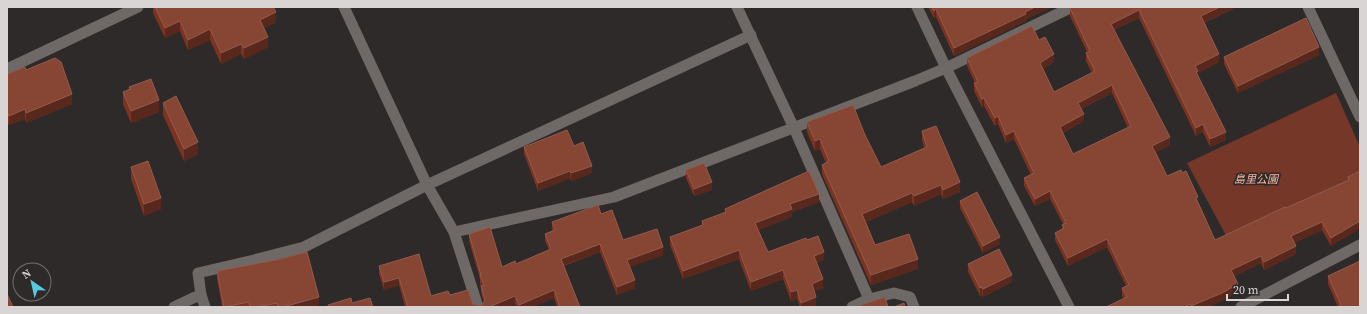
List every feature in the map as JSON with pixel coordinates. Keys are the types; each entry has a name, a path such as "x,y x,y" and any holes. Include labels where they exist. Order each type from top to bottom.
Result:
{"street":[{"path":"7,69 138,7"},
{"path":"344,7 427,185 454,232 478,307"},
{"path":"738,7 794,128 869,299"},
{"path":"917,7 946,68 1069,307"},
{"path":"454,232 614,196 794,128 946,68 1072,7"},
{"path":"1308,7 1360,117"},
{"path":"205,307 201,295 198,273 304,247 427,185 751,35"},
{"path":"1241,307 1360,245"},
{"path":"852,307 869,299 894,293 910,297 914,307"},
{"path":"174,307 201,295"}],"green space":[{"name":"島里公園","path":"1336,93 1360,147 1360,177 1229,241 1187,163"}],"building":[{"path":"155,7 273,7 276,12 260,20 268,37 244,48 241,44 221,53 210,29 188,40 180,21 165,28"},
{"path":"932,7 1035,7 1025,12 1026,14 954,48 936,9 934,11"},
{"path":"1220,7 1201,16 1219,54 1195,66 1198,71 1196,72 1226,132 1210,139 1203,124 1196,128 1139,10 1111,24 1170,137 1152,146 1167,176 1181,170 1182,173 1186,171 1198,197 1196,198 1215,240 1285,207 1286,208 1349,180 1348,177 1360,171 1360,221 1331,238 1322,222 1291,236 1296,246 1264,262 1261,256 1231,270 1238,284 1222,293 1191,306 1190,304 1185,307 1106,307 1127,297 1122,288 1129,285 1107,239 1068,258 1055,233 1064,228 1062,225 1066,223 1050,191 1035,199 1024,178 1034,173 1014,131 1006,135 998,116 995,118 984,98 982,99 974,83 978,82 967,58 1032,26 1039,40 1045,37 1054,54 1040,63 1054,92 1095,71 1086,53 1090,51 1070,8","holes":["1112,85 1131,126 1073,154 1060,127 1084,114 1078,103"]},
{"path":"1306,18 1319,47 1238,86 1224,57"},
{"path":"55,58 61,62 72,94 26,113 25,109 9,116 8,113 7,114 7,74 25,67 26,70"},
{"path":"151,79 159,100 131,111 123,92 130,89 129,87"},
{"path":"176,96 198,142 184,149 163,103"},
{"path":"853,105 865,135 881,167 927,147 922,131 936,126 960,182 943,190 941,185 914,196 912,193 862,214 875,245 909,234 918,259 871,275 822,165 829,161 820,139 815,141 807,122"},
{"path":"567,130 574,146 583,142 592,166 571,173 570,171 538,183 524,147"},
{"path":"148,161 161,198 144,204 131,167"},
{"path":"704,163 712,182 694,189 686,170"},
{"path":"809,171 819,194 790,204 792,209 755,223 768,252 806,238 807,240 818,236 824,252 814,256 823,279 812,284 816,297 801,303 797,290 791,292 783,270 751,282 739,250 683,271 670,237 703,225 702,221 726,212 725,209"},
{"path":"977,192 1000,237 983,246 960,201"},
{"path":"598,205 601,214 612,210 623,240 657,229 663,247 627,260 635,280 617,287 600,244 561,259 580,307 560,307 554,290 519,305 515,296 489,307 408,307 399,278 384,282 379,266 419,254 431,296 448,291 450,295 468,290 473,304 480,306 485,300 481,286 484,285 480,276 481,275 469,234 490,227 502,267 515,261 516,264 551,249 545,234 555,230 552,222"},
{"path":"999,249 1012,275 983,289 982,287 980,288 968,264"},
{"path":"307,252 319,297 283,307 278,307 277,303 250,307 249,302 224,307 217,271 281,259"},
{"path":"1360,261 1360,307 1337,307 1341,305 1328,276"},
{"path":"7,294 13,307 7,307"},
{"path":"885,297 888,307 862,307 861,305"},
{"path":"351,298 352,303 370,298 373,307 329,307 328,305"},
{"path":"904,303 905,307 894,307"}]}
